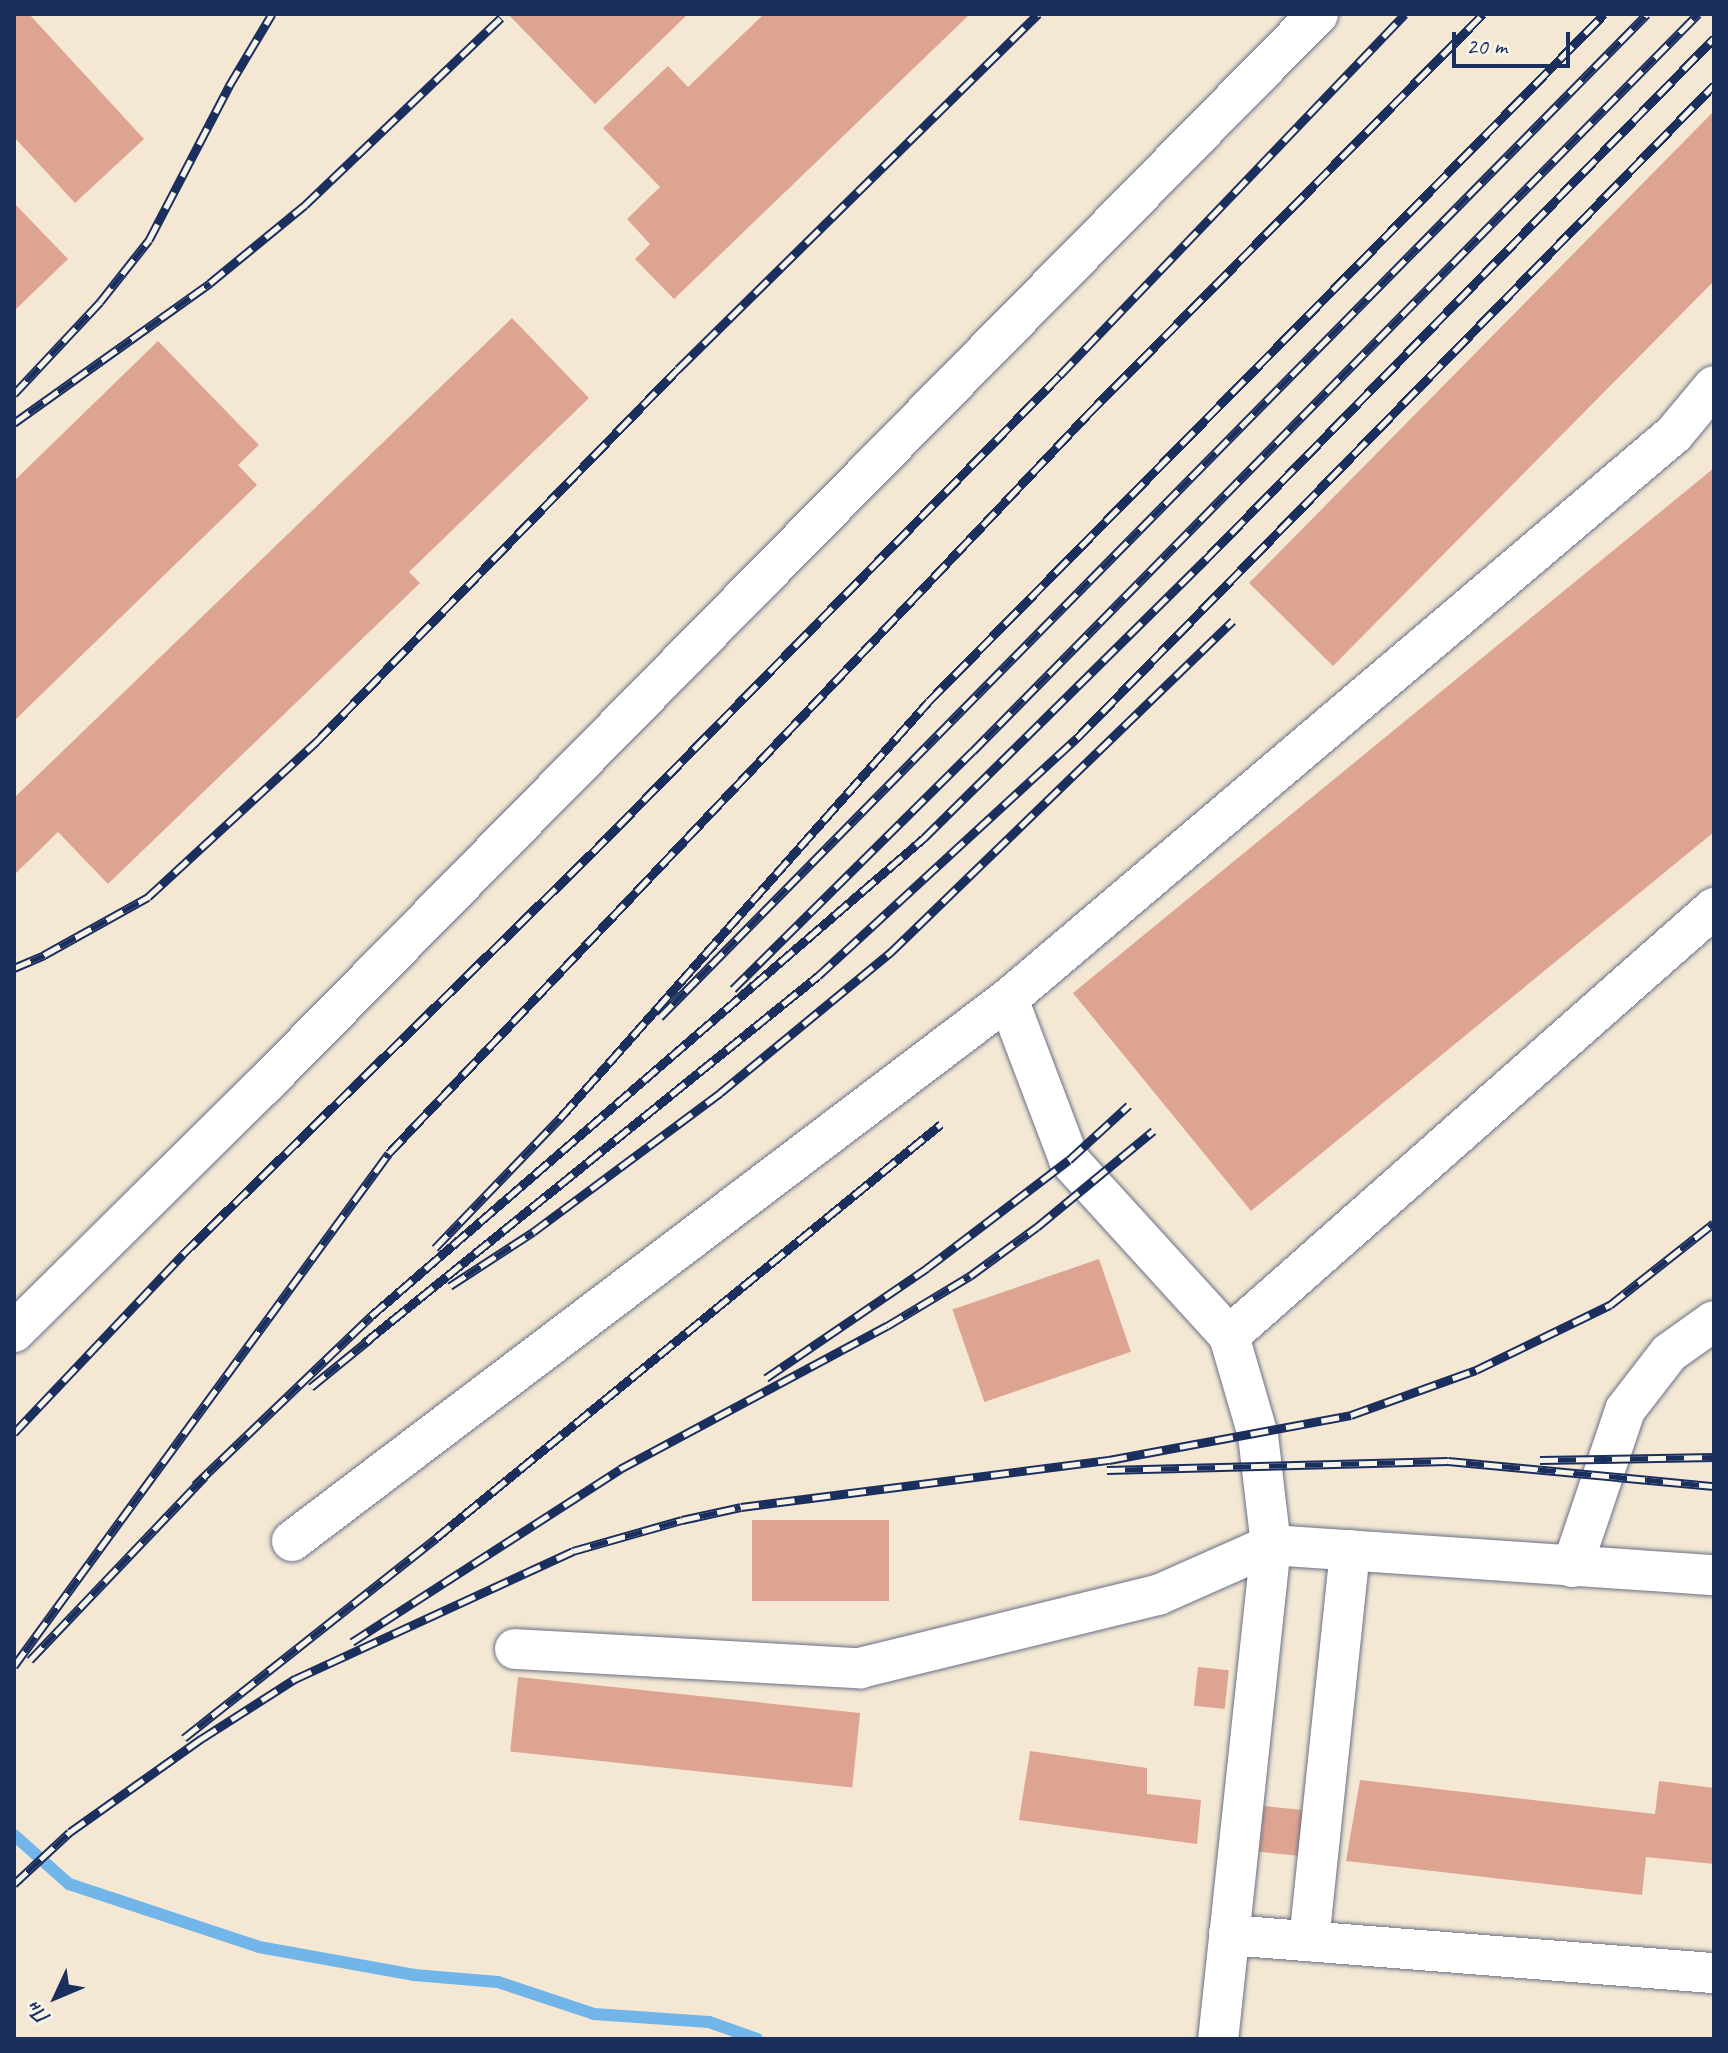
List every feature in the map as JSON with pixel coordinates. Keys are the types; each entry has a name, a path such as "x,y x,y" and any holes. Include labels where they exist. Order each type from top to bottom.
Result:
{"lane":[{"path":"14,1332 263,1086 1318,14"},
{"path":"292,1541 1008,999 1674,434 1714,386"},
{"path":"1229,1336 1714,908"},
{"path":"1008,999 1069,1160 1229,1336 1258,1435 1271,1545 1218,2039"},
{"path":"1572,1567 1625,1410 1669,1353 1714,1321"},
{"path":"515,1649 860,1668 1158,1595 1271,1545 1714,1575"},
{"path":"1309,1941 1350,1550"},
{"path":"1229,1935 1714,1973"}],"building":[{"path":"14,14 29,14 144,139 75,203 14,137"},
{"path":"508,14 688,14 595,104"},
{"path":"764,14 970,14 674,299 635,259 650,244 627,219 660,187 603,128 668,66 688,87"},
{"path":"1714,111 1714,281 1333,666 1249,583"},
{"path":"14,203 68,259 14,311"},
{"path":"512,318 589,398 409,572 420,583 108,884 58,832 14,875 14,798"},
{"path":"158,341 259,445 238,465 257,485 14,721 14,481"},
{"path":"1714,468 1714,832 1251,1211 1073,993"},
{"path":"1099,1259 1131,1352 984,1402 952,1309"},
{"path":"752,1520 889,1520 889,1601 752,1601"},
{"path":"1198,1667 1229,1670 1225,1709 1194,1706"},
{"path":"518,1677 860,1713 852,1788 510,1752"},
{"path":"1030,1751 1147,1768 1147,1794 1201,1800 1197,1844 1019,1820"},
{"path":"1360,1780 1655,1814 1659,1781 1714,1788 1714,1864 1646,1857 1642,1895 1346,1861"},
{"path":"1264,1806 1303,1810 1298,1856 1259,1852"}],"waterway":[{"path":"14,1835 69,1884 259,1947 414,1975 498,1982 594,2014 709,2022 757,2039"}],"railway":[{"path":"14,394 100,302 149,240 229,86 272,14"},
{"path":"14,968 44,955 148,897 317,741 678,369 1038,14"},
{"path":"14,1433 183,1254 593,852 1060,375 1405,14"},
{"path":"14,1666 389,1153 1088,414 1483,14"},
{"path":"435,1248 561,1117 929,701 1604,14"},
{"path":"660,1017 1647,14"},
{"path":"733,989 973,751 1698,14"},
{"path":"14,423 210,283 305,205 501,18"},
{"path":"195,1485 371,1316 924,838 1206,559 1714,38"},
{"path":"363,1344 818,976 1077,738 1714,85"},
{"path":"450,1286 533,1232 720,1093 891,952 1233,621"},
{"path":"766,1378 927,1268 1069,1160 1129,1105"},
{"path":"184,1738 436,1538 941,1124"},
{"path":"352,1642 620,1469 887,1326 970,1276 1037,1227 1153,1131"},
{"path":"14,1884 70,1832 201,1739 295,1679 573,1551 741,1507 1109,1460 1351,1415 1476,1370 1610,1305 1714,1223"},
{"path":"311,1387 370,1339"},
{"path":"1540,1460 1714,1457"},
{"path":"1107,1470 1448,1461 1714,1486"},
{"path":"30,1660 204,1477"}]}
